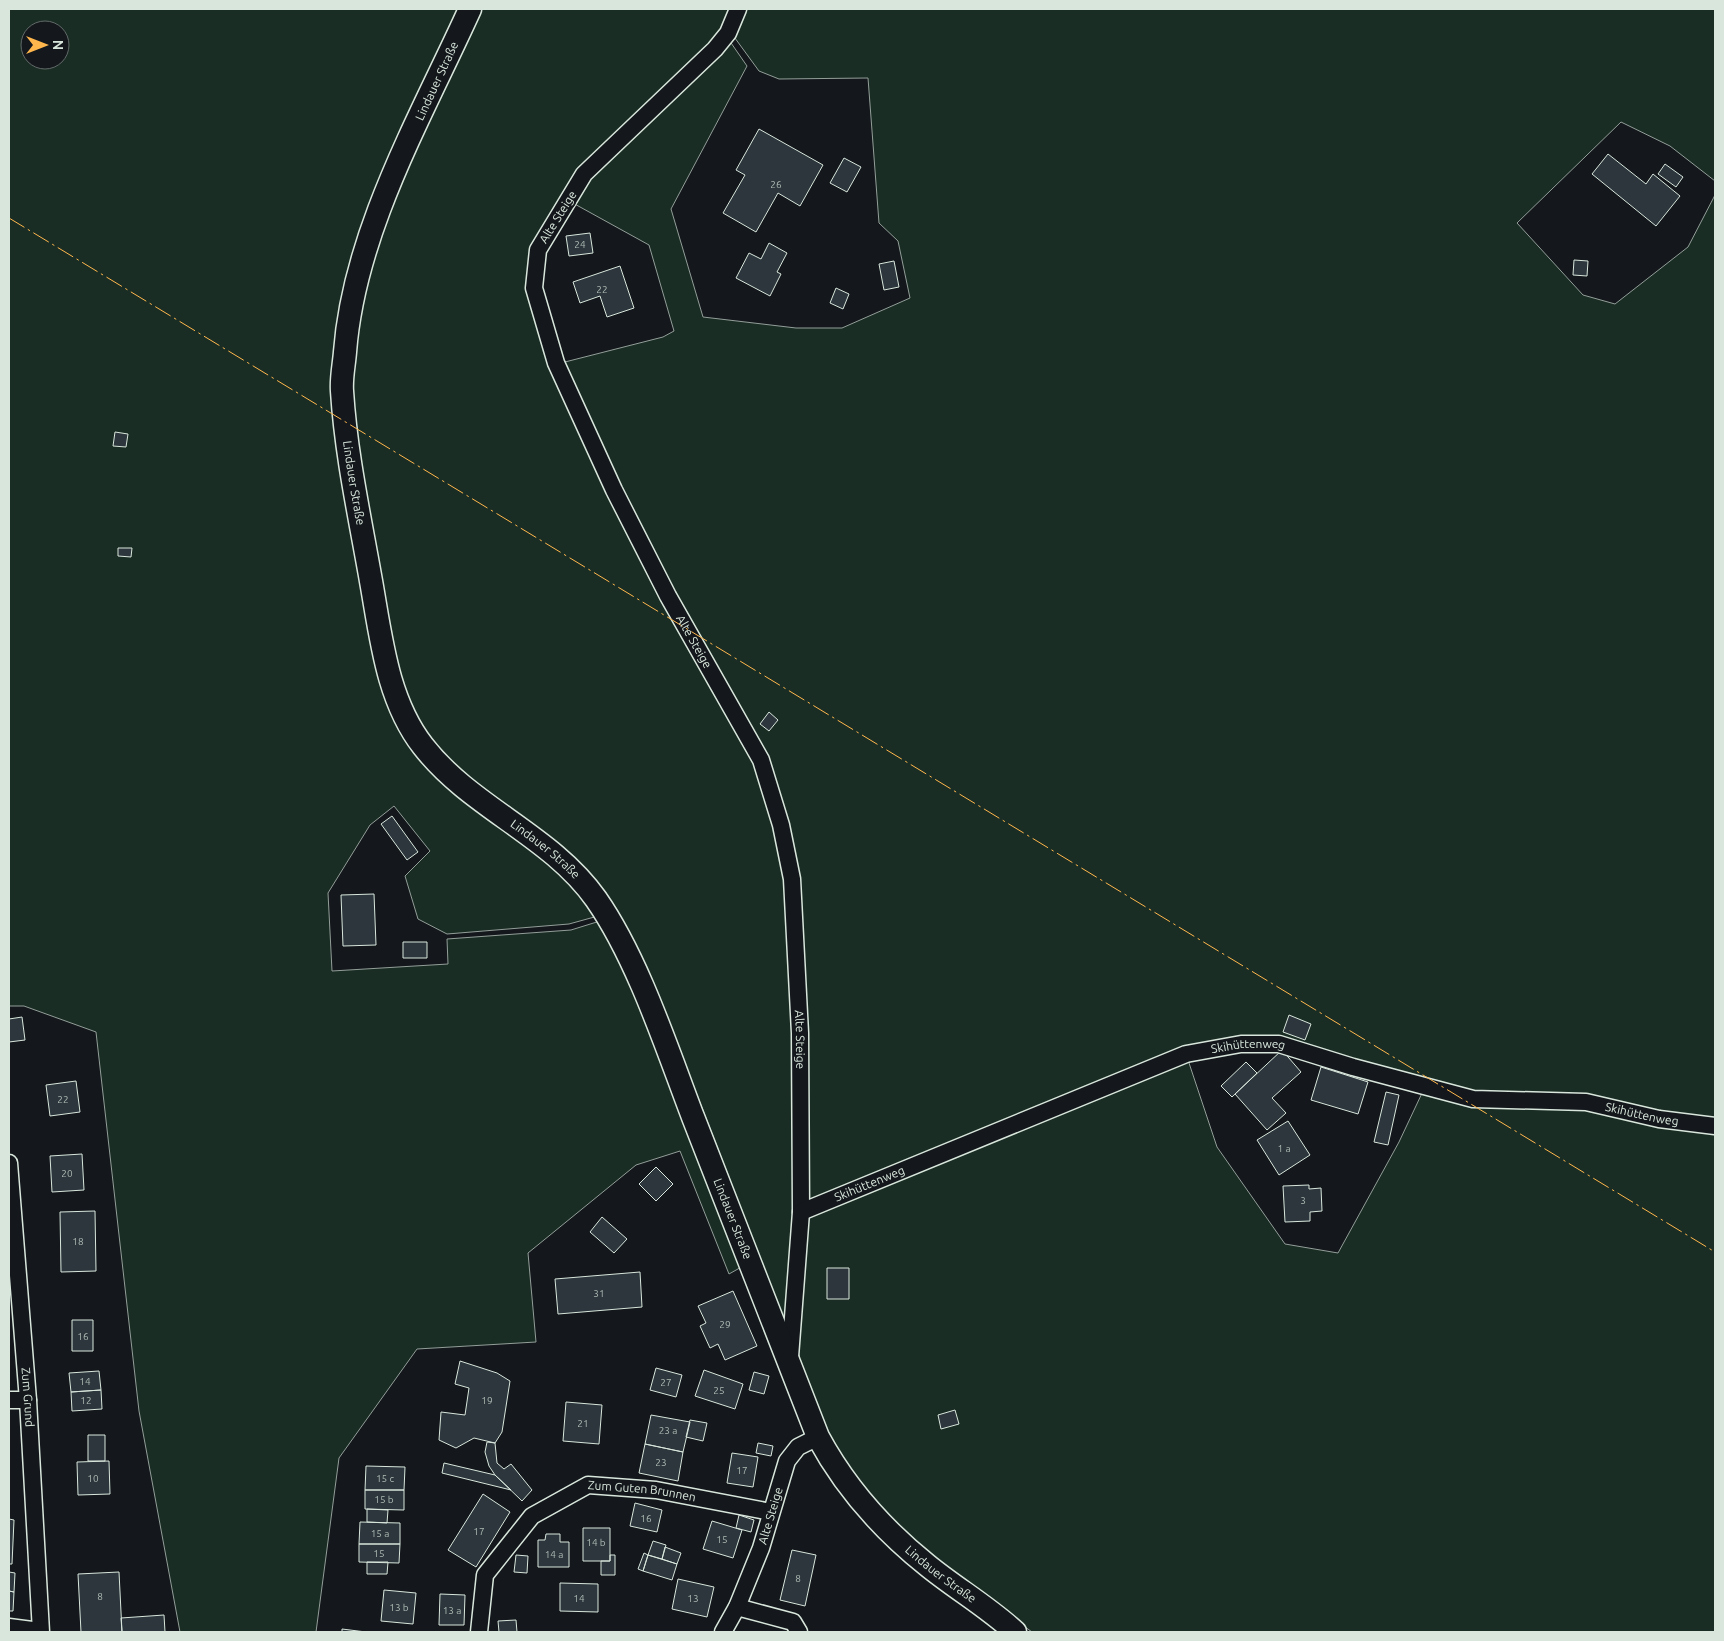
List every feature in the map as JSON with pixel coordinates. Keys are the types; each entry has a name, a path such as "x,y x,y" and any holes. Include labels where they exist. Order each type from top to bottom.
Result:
{"main road":[{"name":"Lindauer Straße","path":"470,9 400,161 366,242 347,323 342,388 351,464 384,653 401,712 424,747 465,788 562,861 599,904 626,952 657,1025 818,1437 836,1470 879,1522 925,1564 1015,1632"}],"street":[{"name":"Alte Steige","path":"738,9 728,33 715,49 584,174 538,250 534,288 556,363 614,490 668,596 761,760 781,825 792,879 800,1024 801,1212 789,1362"},
{"name":"Skihüttenweg","path":"801,1212 1186,1054 1241,1044 1279,1044 1353,1067 1473,1100 1586,1102 1659,1119 1715,1126"},
{"name":"Zum Grund","path":"9,1164 28,1400 40,1631"},
{"path":"9,1400 28,1400"},
{"name":"Alte Steige","path":"723,1632 736,1607 761,1548 787,1461 798,1447 818,1437"},
{"name":"Zum Guten Brunnen","path":"479,1632 485,1575 532,1516 588,1485 656,1490 771,1512"},
{"path":"736,1607 793,1622 799,1632"},
{"path":"9,1627 40,1631"}],"green space":[{"path":"9,9 461,9 339,321 396,717 556,867 598,916 569,924 447,934 418,919 405,876 430,851 394,806 370,825 328,893 332,971 448,964 447,939 571,930 600,921 620,958 745,1265 729,1274 680,1151 636,1165 528,1253 536,1342 417,1349 339,1458 316,1632 180,1632 139,1411 96,1032 24,1006 9,1006"},
{"path":"477,9 734,9 724,30 664,92 534,246 539,323 758,762 789,880 796,1212 788,1330 668,1020 637,947 605,891 570,853 471,781 432,742 408,706 391,651 358,464 350,389 355,326 372,243"},
{"path":"743,9 1715,9 1715,181 1670,146 1621,122 1517,223 1583,295 1615,304 1688,247 1715,195 1715,1632 1032,1632 930,1557 885,1516 843,1465 827,1433 796,1356 805,1215 784,825 561,363 663,337 674,331 649,245 571,202 586,177 729,40 747,66 671,209 703,317 796,328 842,328 910,298 898,241 879,223 868,78 779,79 759,71 732,34","holes":["1280,1047 1423,1091 1399,1142 1338,1253 1285,1244 1217,1147 1187,1057"]}],"building":[{"path":"759,129 823,165 800,206 778,193 756,232 723,213 745,175 736,170"},
{"path":"1608,154 1646,184 1653,174 1680,196 1656,226 1592,174"},
{"path":"844,158 861,167 847,192 830,183"},
{"path":"1665,164 1683,177 1676,187 1658,174"},
{"path":"590,233 593,253 569,256 566,236"},
{"path":"769,243 787,253 777,272 781,274 770,296 736,278 749,253 761,259"},
{"path":"1574,260 1588,261 1587,276 1573,275"},
{"path":"894,261 899,287 884,290 879,264"},
{"path":"620,266 634,308 607,317 600,296 580,303 573,282"},
{"path":"836,288 849,294 843,309 830,303"},
{"path":"115,432 128,434 126,447 113,446"},
{"path":"118,548 132,548 131,557 118,556"},
{"path":"769,712 778,720 769,731 760,724"},
{"path":"392,816 418,852 407,860 381,824"},
{"path":"374,894 376,945 343,946 341,895"},
{"path":"403,942 427,942 427,958 403,958"},
{"path":"1289,1015 1311,1024 1305,1040 1283,1032"},
{"path":"22,1017 25,1040 9,1042 9,1019"},
{"path":"1282,1050 1301,1072 1272,1098 1286,1113 1267,1130 1235,1094"},
{"path":"1246,1062 1257,1073 1232,1097 1221,1086"},
{"path":"1321,1067 1368,1082 1358,1114 1311,1100"},
{"path":"76,1081 80,1112 50,1116 46,1085"},
{"path":"1386,1092 1399,1095 1388,1145 1374,1142"},
{"path":"1288,1121 1310,1155 1279,1175 1257,1140"},
{"path":"82,1154 84,1190 52,1192 50,1156"},
{"path":"656,1167 673,1184 656,1201 639,1184"},
{"path":"1309,1185 1309,1189 1321,1188 1322,1211 1310,1212 1310,1221 1285,1222 1283,1186"},
{"path":"95,1211 96,1271 61,1272 60,1212"},
{"path":"602,1217 627,1239 614,1253 590,1232"},
{"path":"827,1268 849,1268 849,1299 827,1299"},
{"path":"640,1272 642,1307 558,1314 555,1279"},
{"path":"733,1291 757,1346 725,1360 718,1344 710,1348 700,1326 706,1323 698,1306"},
{"path":"72,1320 93,1320 93,1351 72,1351"},
{"path":"460,1361 497,1373 510,1381 502,1432 495,1443 474,1438 456,1448 439,1440 441,1412 465,1415 469,1388 455,1384"},
{"path":"656,1368 682,1375 676,1397 650,1390"},
{"path":"704,1370 743,1384 735,1409 695,1396"},
{"path":"99,1371 101,1390 71,1392 69,1373"},
{"path":"754,1372 769,1376 764,1394 749,1390"},
{"path":"101,1390 102,1409 72,1411 71,1392"},
{"path":"566,1402 602,1405 599,1444 563,1441"},
{"path":"955,1410 959,1424 941,1429 938,1415"},
{"path":"651,1415 690,1422 683,1452 645,1444"},
{"path":"690,1420 707,1423 703,1441 686,1437"},
{"path":"88,1435 105,1435 105,1461 88,1461"},
{"path":"487,1442 495,1443 497,1463 504,1469 511,1464 532,1490 522,1501 495,1475 489,1466 485,1452"},
{"path":"758,1443 773,1446 771,1456 756,1453"},
{"path":"645,1444 683,1452 678,1481 639,1473"},
{"path":"732,1453 758,1457 753,1487 727,1483"},
{"path":"109,1461 110,1494 78,1495 77,1462"},
{"path":"444,1463 495,1475 511,1490 442,1473"},
{"path":"366,1466 405,1467 404,1490 365,1490"},
{"path":"365,1490 404,1490 404,1510 365,1509"},
{"path":"483,1494 510,1512 476,1567 448,1550"},
{"path":"635,1503 662,1510 657,1532 630,1526"},
{"path":"367,1509 388,1510 387,1523 367,1522"},
{"path":"739,1515 754,1520 751,1532 736,1528"},
{"path":"9,1519 14,1520 12,1564 9,1564"},
{"path":"712,1521 742,1530 733,1558 703,1549"},
{"path":"360,1522 400,1523 400,1544 359,1544"},
{"path":"583,1528 610,1528 610,1561 583,1561"},
{"path":"546,1534 560,1534 560,1542 569,1542 569,1567 538,1567 538,1540 545,1540"},
{"path":"653,1541 666,1545 662,1559 648,1555"},
{"path":"359,1544 400,1544 399,1563 359,1562"},
{"path":"665,1547 681,1553 677,1564 662,1559"},
{"path":"792,1550 816,1555 805,1606 780,1600"},
{"path":"644,1553 648,1555 643,1571 638,1569"},
{"path":"516,1555 528,1556 527,1573 514,1572"},
{"path":"610,1555 615,1555 615,1575 601,1575 601,1561 610,1561"},
{"path":"648,1555 677,1564 672,1580 643,1571"},
{"path":"367,1562 388,1562 387,1574 367,1574"},
{"path":"9,1572 15,1573 14,1592 9,1591"},
{"path":"119,1572 122,1632 81,1632 78,1574"},
{"path":"678,1579 714,1587 707,1617 672,1609"},
{"path":"560,1583 598,1584 598,1612 560,1611"},
{"path":"384,1590 416,1593 413,1624 381,1621"},
{"path":"9,1591 14,1592 13,1611 9,1611"},
{"path":"440,1594 465,1595 464,1625 439,1625"},
{"path":"164,1615 165,1632 122,1632 121,1618"},
{"path":"516,1620 517,1632 499,1632 498,1621"},
{"path":"342,1629 366,1632 342,1632"}],"power":[{"path":"9,218 1715,1252"}]}
